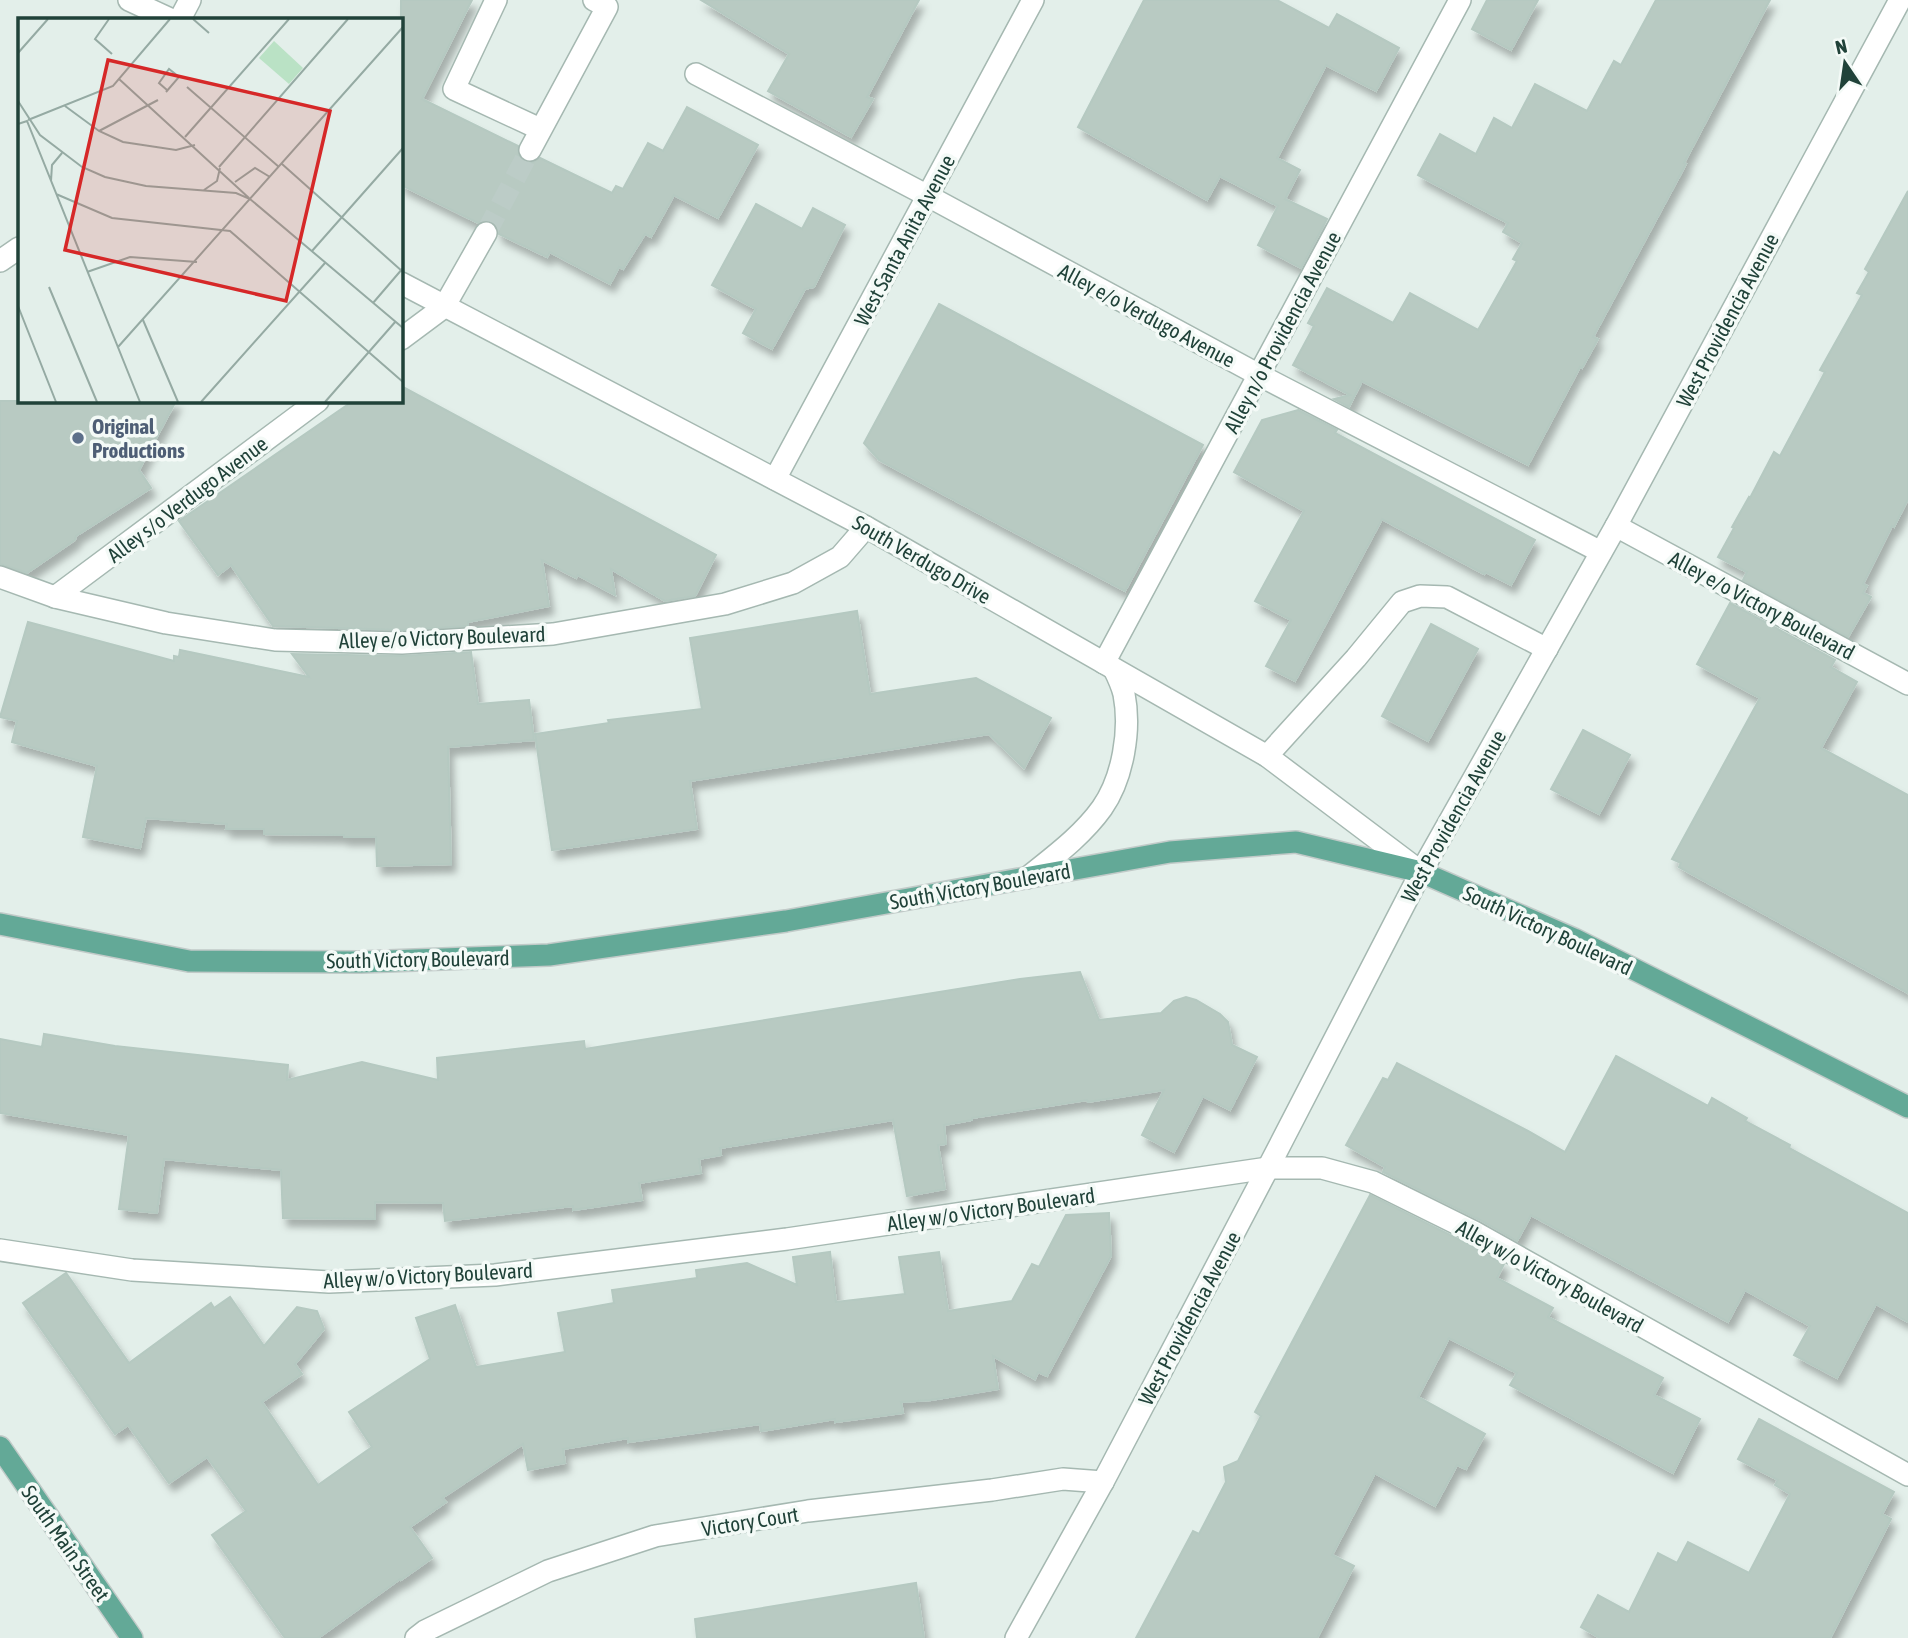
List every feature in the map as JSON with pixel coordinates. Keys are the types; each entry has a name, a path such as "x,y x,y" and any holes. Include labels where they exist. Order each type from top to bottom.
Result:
{"main road":[{"name":"South Victory Boulevard","path":"0,924 189,961 361,962 549,955 786,921 1170,852 1296,842 1421,872 1574,939 1908,1107"},
{"name":"South Main Street","path":"0,1447 132,1638"}],"street":[{"path":"129,0 168,18"},
{"path":"181,18 190,0"},
{"path":"496,0 454,89 540,129"},
{"path":"530,150 607,7 594,0"},
{"name":"West Santa Anita Avenue","path":"775,479 1033,0"},
{"name":"Alley n/o Providencia Avenue","path":"1109,666 1259,375 1460,0"},
{"name":"West Providencia Avenue","path":"1016,1638 1103,1482 1421,872 1616,526 1900,0"},
{"name":"Alley e/o Verdugo Avenue","path":"696,74 1259,375 1601,552"},
{"path":"402,338 444,307 486,233"},
{"path":"0,261 18,249"},
{"name":"South Verdugo Drive","path":"402,284 866,527 1266,755 1421,872"},
{"name":"Alley s/o Verdugo Avenue","path":"55,597 317,402"},
{"name":"Alley e/o Victory Boulevard","path":"1616,526 1908,684"},
{"name":"Alley e/o Victory Boulevard","path":"0,577 55,597 166,624 275,640 402,643 552,634 724,604 793,583 840,557 866,527"},
{"path":"1266,755 1356,658 1402,602 1420,596 1447,597 1547,649"},
{"path":"1027,878 1072,842 1103,807 1115,782 1125,751 1126,716 1124,692 1109,666"},
{"name":"Alley w/o Victory Boulevard","path":"0,1250 132,1270 329,1282 495,1275 787,1239 1268,1168 1322,1168 1373,1182 1474,1232 1908,1475"},
{"name":"Victory Court","path":"416,1638 425,1631 548,1571 656,1536 808,1511 1063,1479 1103,1482"}],"building":[{"path":"401,0 472,0 422,99 518,146 519,156 524,162 531,163 540,158 612,193 616,186 623,189 648,143 663,151 687,107 758,145 718,218 674,195 651,237 645,234 623,269 619,267 610,284 550,252 547,257 499,234 492,221 478,223 402,185"},
{"path":"701,0 919,0 867,97 873,99 851,137 768,91 789,54"},
{"path":"1144,0 1277,0 1329,28 1337,14 1399,48 1376,91 1326,65 1277,158 1300,170 1285,199 1327,219 1301,268 1258,245 1278,206 1220,176 1207,200 1078,127"},
{"path":"1487,0 1538,0 1511,50 1472,29"},
{"path":"1656,0 1770,0 1593,337 1598,339 1582,368 1580,367 1528,465 1362,381 1349,407 1334,399 1350,395 1293,365 1314,326 1308,323 1327,288 1393,323 1410,293 1478,330 1517,261 1513,259 1522,243 1503,232 1508,223 1418,175 1440,134 1476,154 1494,118 1512,128 1535,84 1587,111 1614,61 1621,65"},
{"path":"1908,191 1908,499 1863,584 1867,586 1863,593 1871,597 1848,637 1743,580 1747,572 1718,557 1774,452 1780,456 1825,372 1820,370 1862,295 1857,293 1869,272 1865,269"},
{"path":"756,204 802,229 813,208 845,225 814,287 805,289 772,349 743,333 756,309 712,285"},
{"path":"939,304 1203,445 1125,591 879,460 864,443"},
{"path":"402,387 716,555 695,596 665,601 611,569 615,595 542,560 549,606 468,622 468,626 402,630 273,626 231,565 218,575 179,521 352,402 402,402"},
{"name":"Original Productions","path":"0,401 175,402 139,470 151,488 76,536 75,540 27,573 0,564"},
{"path":"1298,410 1337,430 1335,433 1535,540 1511,585 1486,572 1484,574 1382,519 1295,681 1266,666 1291,620 1255,601 1304,511 1234,472 1262,420"},
{"path":"1730,603 1835,660 1831,667 1857,682 1821,748 1908,795 1908,993 1679,867 1681,863 1672,859 1760,698 1697,664"},
{"path":"857,611 870,694 976,678 1051,718 1024,768 989,734 690,781 697,829 552,850 535,734 609,723 608,720 702,709 690,638"},
{"path":"28,622 174,661 174,656 179,657 180,650 309,677 292,654 402,656 471,652 478,704 529,700 534,740 448,747 451,864 377,866 376,837 264,834 264,829 226,829 227,824 146,818 140,848 83,837 97,766 12,742 17,721 0,717"},
{"path":"1431,624 1478,649 1428,741 1382,716"},
{"path":"1583,730 1630,755 1599,814 1551,789"},
{"path":"1080,972 1099,1020 1161,1013 1174,1001 1186,997 1220,1014 1228,1022 1232,1045 1257,1057 1230,1110 1203,1096 1174,1152 1142,1135 1164,1090 972,1118 944,1125 946,1144 938,1145 945,1189 907,1196 893,1120 720,1148 721,1155 699,1159 701,1173 639,1183 642,1200 573,1210 573,1206 445,1221 443,1203 375,1202 375,1219 283,1218 281,1170 164,1159 157,1213 119,1209 129,1135 0,1113 0,1039 42,1047 44,1034 115,1046 288,1065 287,1080 362,1062 438,1080 437,1058 584,1041 585,1049 1020,979"},
{"path":"1616,1056 1708,1106 1712,1098 1747,1118 1745,1121 1790,1145 1789,1148 1908,1213 1908,1322 1876,1304 1837,1378 1794,1355 1810,1326 1745,1290 1728,1322 1531,1215 1517,1241 1383,1172 1385,1167 1346,1145 1383,1078 1388,1080 1397,1063 1565,1152"},
{"path":"1370,1195 1504,1264 1497,1278 1553,1308 1548,1317 1663,1378 1654,1395 1700,1419 1673,1473 1510,1385 1517,1373 1449,1338 1418,1397 1485,1434 1466,1469 1457,1465 1435,1506 1375,1473 1332,1555 1354,1566 1317,1638 1136,1638 1193,1531 1199,1534 1226,1482 1224,1467 1238,1461 1261,1416 1255,1412"},
{"path":"1109,1213 1111,1256 1047,1376 1038,1372 1035,1379 993,1356 998,1389 901,1402 903,1413 835,1422 835,1419 761,1431 760,1424 628,1442 628,1438 563,1449 565,1463 528,1470 523,1444 442,1498 446,1502 410,1527 432,1558 318,1638 285,1638 212,1535 246,1511 207,1457 169,1483 128,1425 115,1434 23,1303 66,1273 129,1363 211,1303 214,1308 230,1297 264,1346 297,1307 317,1311 324,1329 295,1364 302,1374 262,1402 318,1485 372,1447 349,1412 430,1359 416,1318 455,1305 476,1367 565,1352 558,1313 614,1303 612,1290 697,1278 696,1270 747,1263 797,1285 793,1257 830,1252 836,1302 905,1294 899,1257 939,1252 948,1311 1012,1301 1032,1264 1039,1267 1066,1215"},
{"path":"1759,1419 1894,1492 1882,1514 1891,1519 1830,1638 1600,1638 1581,1627 1598,1595 1629,1612 1658,1553 1677,1563 1688,1542 1749,1573 1790,1494 1775,1485 1778,1480 1738,1459"},
{"path":"916,1583 924,1638 697,1638 695,1619"}],"tunnel":[{"path":"486,233 530,150"}],"place":[{"name":"Original Productions","path":"78,438"}]}
